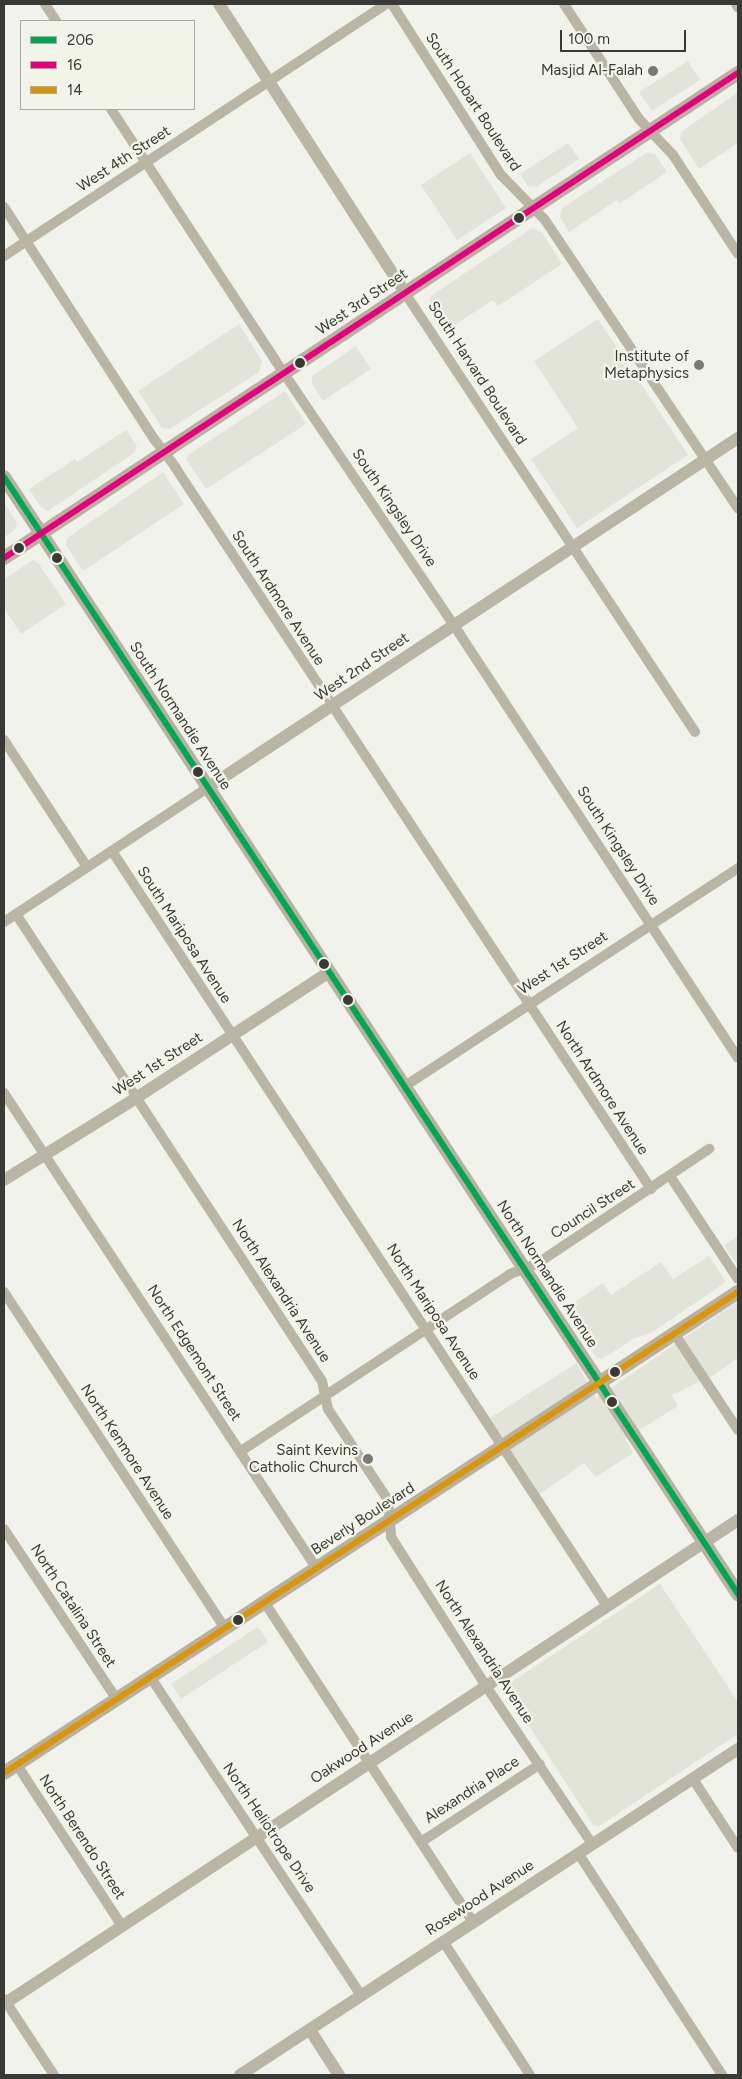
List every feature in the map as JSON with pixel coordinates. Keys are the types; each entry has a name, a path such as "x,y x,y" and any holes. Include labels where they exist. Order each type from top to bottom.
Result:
{"main road":[{"name":"West 3rd Street","path":"4,558 738,72"},
{"name":"South Normandie Avenue","path":"4,477 329,972"},
{"name":"North Normandie Avenue","path":"329,972 738,1594"},
{"name":"Beverly Boulevard","path":"4,1773 738,1292"}],"street":[{"path":"45,4 55,20"},
{"name":"South Harvard Boulevard","path":"219,4 405,293 695,732"},
{"name":"West 4th Street","path":"4,256 386,4"},
{"name":"South Hobart Boulevard","path":"392,4 501,174 545,220 738,508"},
{"path":"564,4 639,120 673,154 738,254"},
{"path":"736,4 738,8"},
{"name":"South Kingsley Drive","path":"112,110 454,625 738,1058"},
{"name":"South Ardmore Avenue","path":"4,207 529,1004"},
{"name":"West 2nd Street","path":"4,922 738,438"},
{"path":"4,740 87,867"},
{"name":"South Mariposa Avenue","path":"112,851 232,1035"},
{"name":"West 1st Street","path":"405,1086 738,868"},
{"name":"North Alexandria Avenue","path":"16,914 322,1381 328,1409 388,1500 391,1537 486,1686 592,1844"},
{"name":"West 1st Street","path":"4,1180 136,1098 329,972"},
{"name":"North Ardmore Avenue","path":"529,1004 651,1189"},
{"name":"North Mariposa Avenue","path":"232,1035 607,1606"},
{"name":"North Edgemont Street","path":"4,1093 317,1568"},
{"name":"Council Street","path":"241,1452 510,1274 538,1263 709,1149"},
{"path":"670,1176 738,1279"},
{"name":"North Kenmore Avenue","path":"4,1292 225,1629"},
{"path":"674,1333 738,1430"},
{"name":"Oakwood Avenue","path":"5,2002 738,1520"},
{"name":"North Catalina Street","path":"4,1529 117,1700"},
{"path":"265,1603 473,1922"},
{"name":"North Heliotrope Drive","path":"151,1678 255,1838 361,1995"},
{"name":"Rosewood Avenue","path":"240,2075 738,1749"},
{"name":"North Berendo Street","path":"16,1764 122,1926"},
{"name":"Alexandria Place","path":"421,1842 540,1764"},
{"path":"693,1778 738,1848"},
{"path":"578,1853 722,2075"},
{"path":"442,1941 530,2075"},
{"path":"5,2002 54,2075"},
{"path":"310,2030 339,2075"}],"shaded area":[{"path":"688,61 700,80 652,111 639,92"},
{"path":"738,92 738,143 699,169 680,139 681,132"},
{"path":"568,143 579,159 536,187 528,186 520,174"},
{"path":"470,153 506,208 457,240 421,185"},
{"path":"646,153 655,154 667,172 619,204 617,200 569,232 560,217 562,208"},
{"path":"532,228 542,232 562,264 498,306 493,300 447,330 429,304 431,296"},
{"path":"598,319 688,455 577,528 531,459 578,428 534,361"},
{"path":"239,324 262,361 259,372 170,429 162,428 138,391"},
{"path":"356,346 371,369 323,401 312,384 312,376"},
{"path":"285,391 306,424 206,489 186,459 188,455"},
{"path":"126,430 137,446 134,453 48,511 41,507 29,489 75,459 77,462"},
{"path":"163,472 184,504 83,571 66,545 67,538"},
{"path":"4,502 17,523 15,530 4,537"},
{"path":"33,560 39,564 66,604 21,634 4,608 4,579"},
{"path":"738,1236 738,1266 724,1245"},
{"path":"709,1256 726,1282 651,1333 635,1338 602,1359 596,1357 564,1309 603,1283 611,1295 661,1262 673,1279"},
{"path":"738,1301 738,1358 714,1375 672,1395 678,1406 625,1439 633,1453 596,1477 584,1463 540,1494 490,1418 577,1363 596,1398"},
{"path":"660,1584 738,1702 738,1734 599,1826 593,1825 504,1687"},
{"path":"256,1628 260,1629 268,1642 181,1699 171,1684"}],"transit line":[{"name":"16","path":"4,558 738,73"},
{"name":"206","path":"4,477 738,1594"},
{"name":"14","path":"4,1773 738,1292"}],"place":[{"name":"Masjid Al-Falah","path":"653,71"},
{"name":"Institute of Metaphysics","path":"699,365"},
{"name":"Saint Kevins Catholic Church","path":"368,1459"}]}
